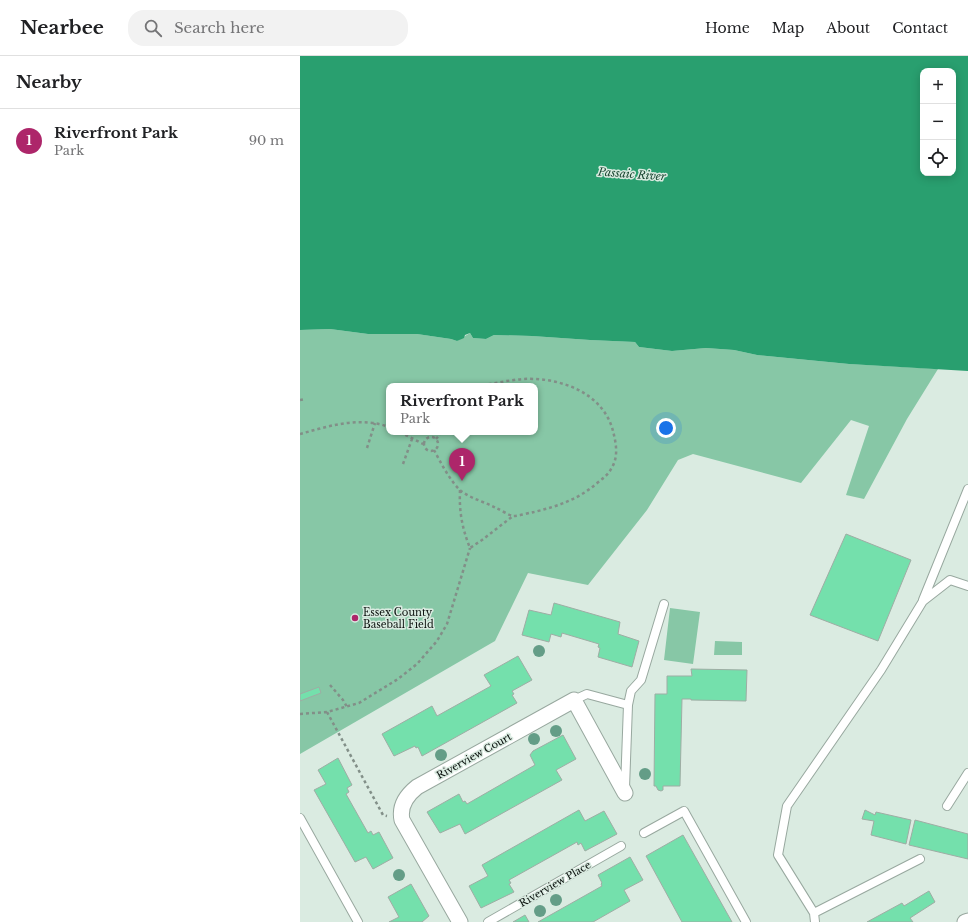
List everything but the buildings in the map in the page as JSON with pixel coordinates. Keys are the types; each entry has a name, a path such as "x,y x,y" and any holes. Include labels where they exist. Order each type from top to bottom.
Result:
{"street":[{"path":"574,700 625,793"},
{"name":"Riverview Court","path":"401,816 404,803 409,794 417,787 574,700"},
{"path":"401,816 409,834 460,922"}],"lane":[{"path":"814,922 814,913 778,855 787,806 881,670 923,601 968,489"},
{"path":"923,601 950,580 968,586"},
{"path":"625,793 628,705 631,691 641,680 664,604"},
{"path":"574,700 587,694 628,705"},
{"path":"947,806 968,773"},
{"path":"644,833 684,811 746,922"},
{"path":"300,818 358,922"},
{"name":"Riverview Place","path":"488,922 621,846"},
{"path":"814,913 920,859"}],"path":[{"path":"470,548 513,516 562,505 577,498 589,490 612,469 615,460 615,441 612,427 606,413 591,397 576,389 552,380 524,379 498,383"},
{"path":"300,400 305,399"},
{"path":"300,434 326,427 355,422 375,423 386,426"},
{"path":"367,448 375,423"},
{"path":"405,435 423,444 424,448 428,451 434,450 438,445 436,439 431,436 428,436 424,440 423,444"},
{"path":"436,439 439,435"},
{"path":"403,464 412,439"},
{"path":"434,450 444,469 460,490 513,516"},
{"path":"300,714 327,712 347,707 366,699 398,680 417,664 437,642 447,624 470,548 465,535 459,507 460,490"},
{"path":"330,685 347,707"},
{"path":"327,712 383,815 401,816"}],"shaded area":[{"path":"330,329 368,334 417,334 457,341 470,333 473,338 486,339 494,335 635,342 639,347 672,351 706,348 734,350 757,355 849,364 938,369 907,419 864,499 846,495 869,426 851,420 801,483 693,454 678,460 647,510 588,585 528,573 495,641 300,754 300,330"},
{"path":"670,608 700,612 693,664 664,660"},
{"path":"715,641 742,642 742,655 714,655"}],"water":[{"name":"Passaic River","path":"300,56 968,56 968,371 849,364 757,355 734,350 706,348 672,351 639,347 635,342 494,335 486,339 473,338 470,333 457,341 417,334 368,334 330,329 300,330"}],"place":[{"name":"Riverfront Park","path":"462,481"},
{"name":"Essex County Baseball Field","path":"355,618"}]}
